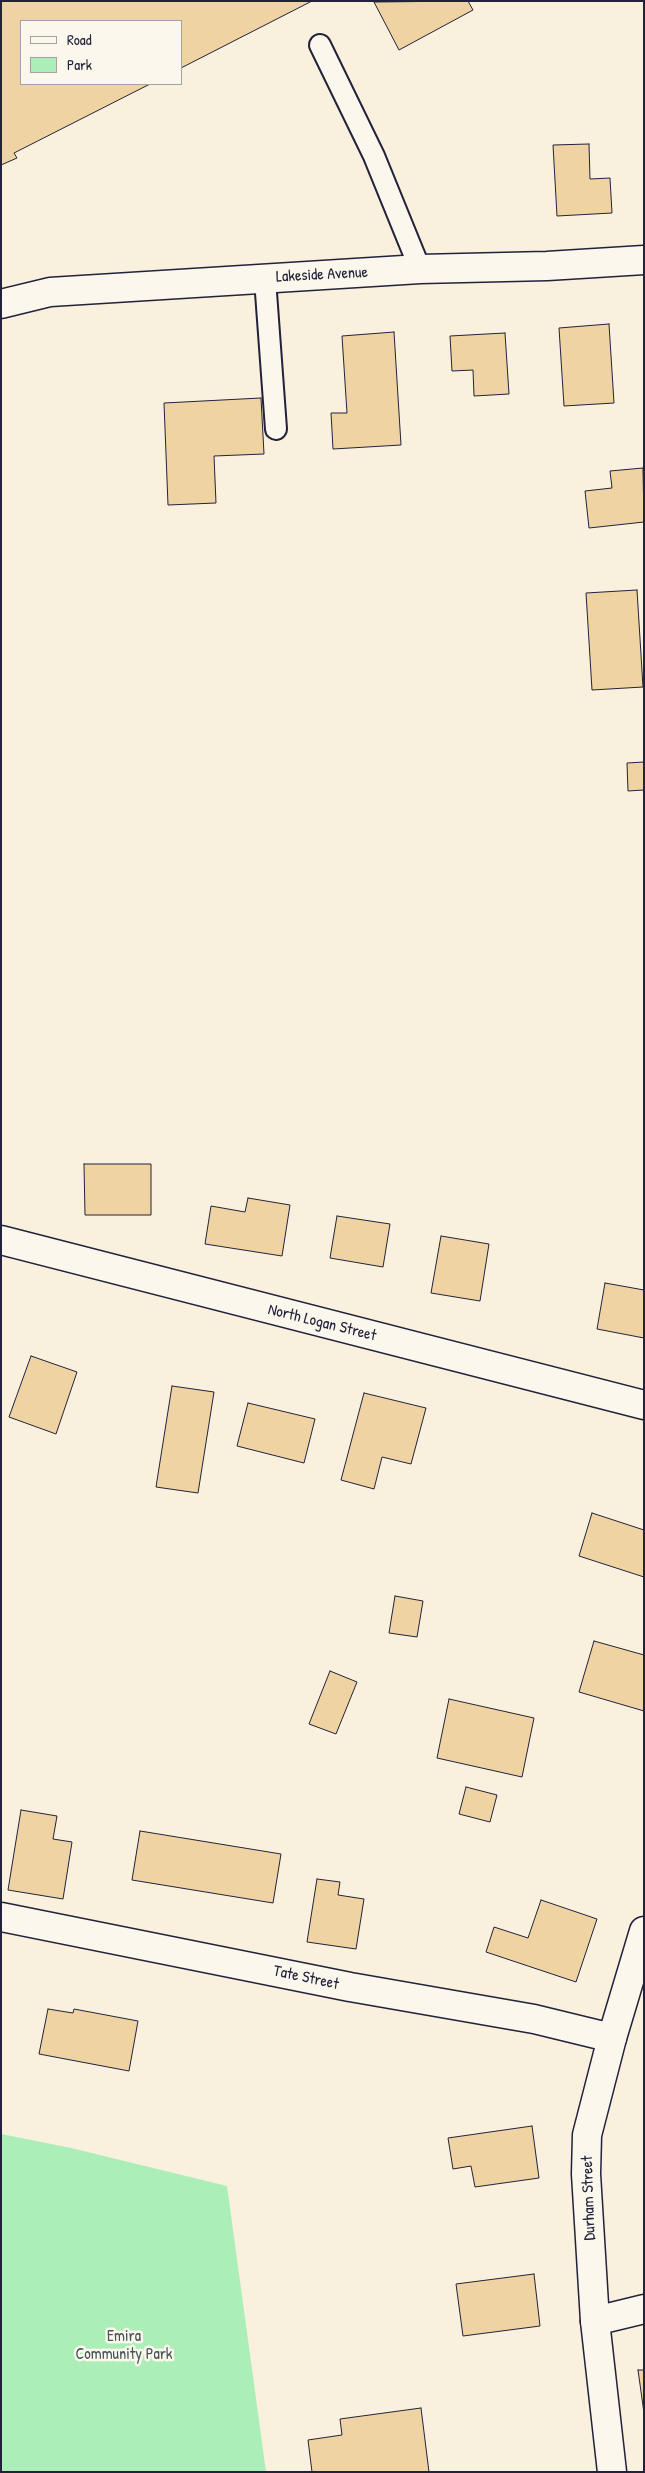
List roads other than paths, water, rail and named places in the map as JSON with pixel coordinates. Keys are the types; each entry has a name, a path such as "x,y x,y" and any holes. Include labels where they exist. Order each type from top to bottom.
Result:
{"street":[{"name":"Lakeside Avenue","path":"1,304 50,292 420,269 547,266 644,261"},
{"name":"North Logan Street","path":"1,1240 644,1405"},
{"name":"Tate Street","path":"1,1917 350,1987 534,2019 612,2038"},
{"name":"Durham Street","path":"612,2472 594,2321 586,2174 587,2135 612,2038 644,1931"},
{"path":"594,2321 644,2309"}],"lane":[{"path":"320,45 374,156 420,269"},
{"path":"265,279 276,429"}],"park label":[{"name":"Emira Community Park","path":"124,2346"}]}
